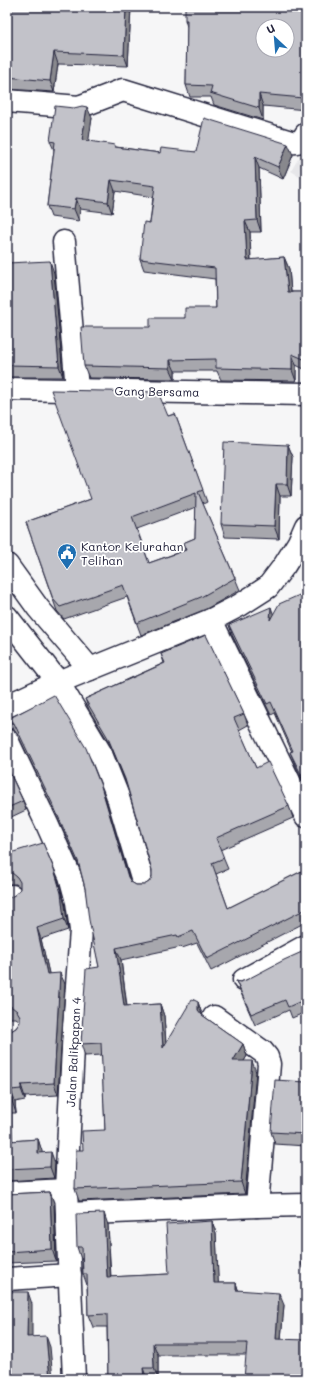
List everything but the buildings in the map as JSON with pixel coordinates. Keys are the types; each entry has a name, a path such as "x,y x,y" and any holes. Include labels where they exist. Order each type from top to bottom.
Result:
{"street":[{"path":"7,102 74,108 124,90 295,143 300,141 306,134"},
{"path":"64,242 77,390"},
{"name":"Gang Bersama","path":"7,389 306,394"},
{"path":"7,706 58,682 211,620 240,605 268,587 284,566 299,542 306,526"},
{"path":"7,566 38,608 90,669"},
{"path":"7,618 58,682 101,754 117,794 144,885"},
{"path":"211,620 304,806"},
{"name":"Jalan Balikpapan 4","path":"7,740 70,876 77,902 81,930 74,1027 66,1190 74,1379"},
{"path":"244,980 306,946"},
{"path":"214,1017 263,1052 267,1057 269,1064 257,1206"},
{"path":"7,1193 66,1190"},
{"path":"67,1214 306,1205"},
{"path":"7,1279 70,1275"}],"shaded area":[{"path":"306,146 306,180 291,171"}],"place":[{"name":"Kantor Kelurahan Telihan","path":"67,570"}]}
